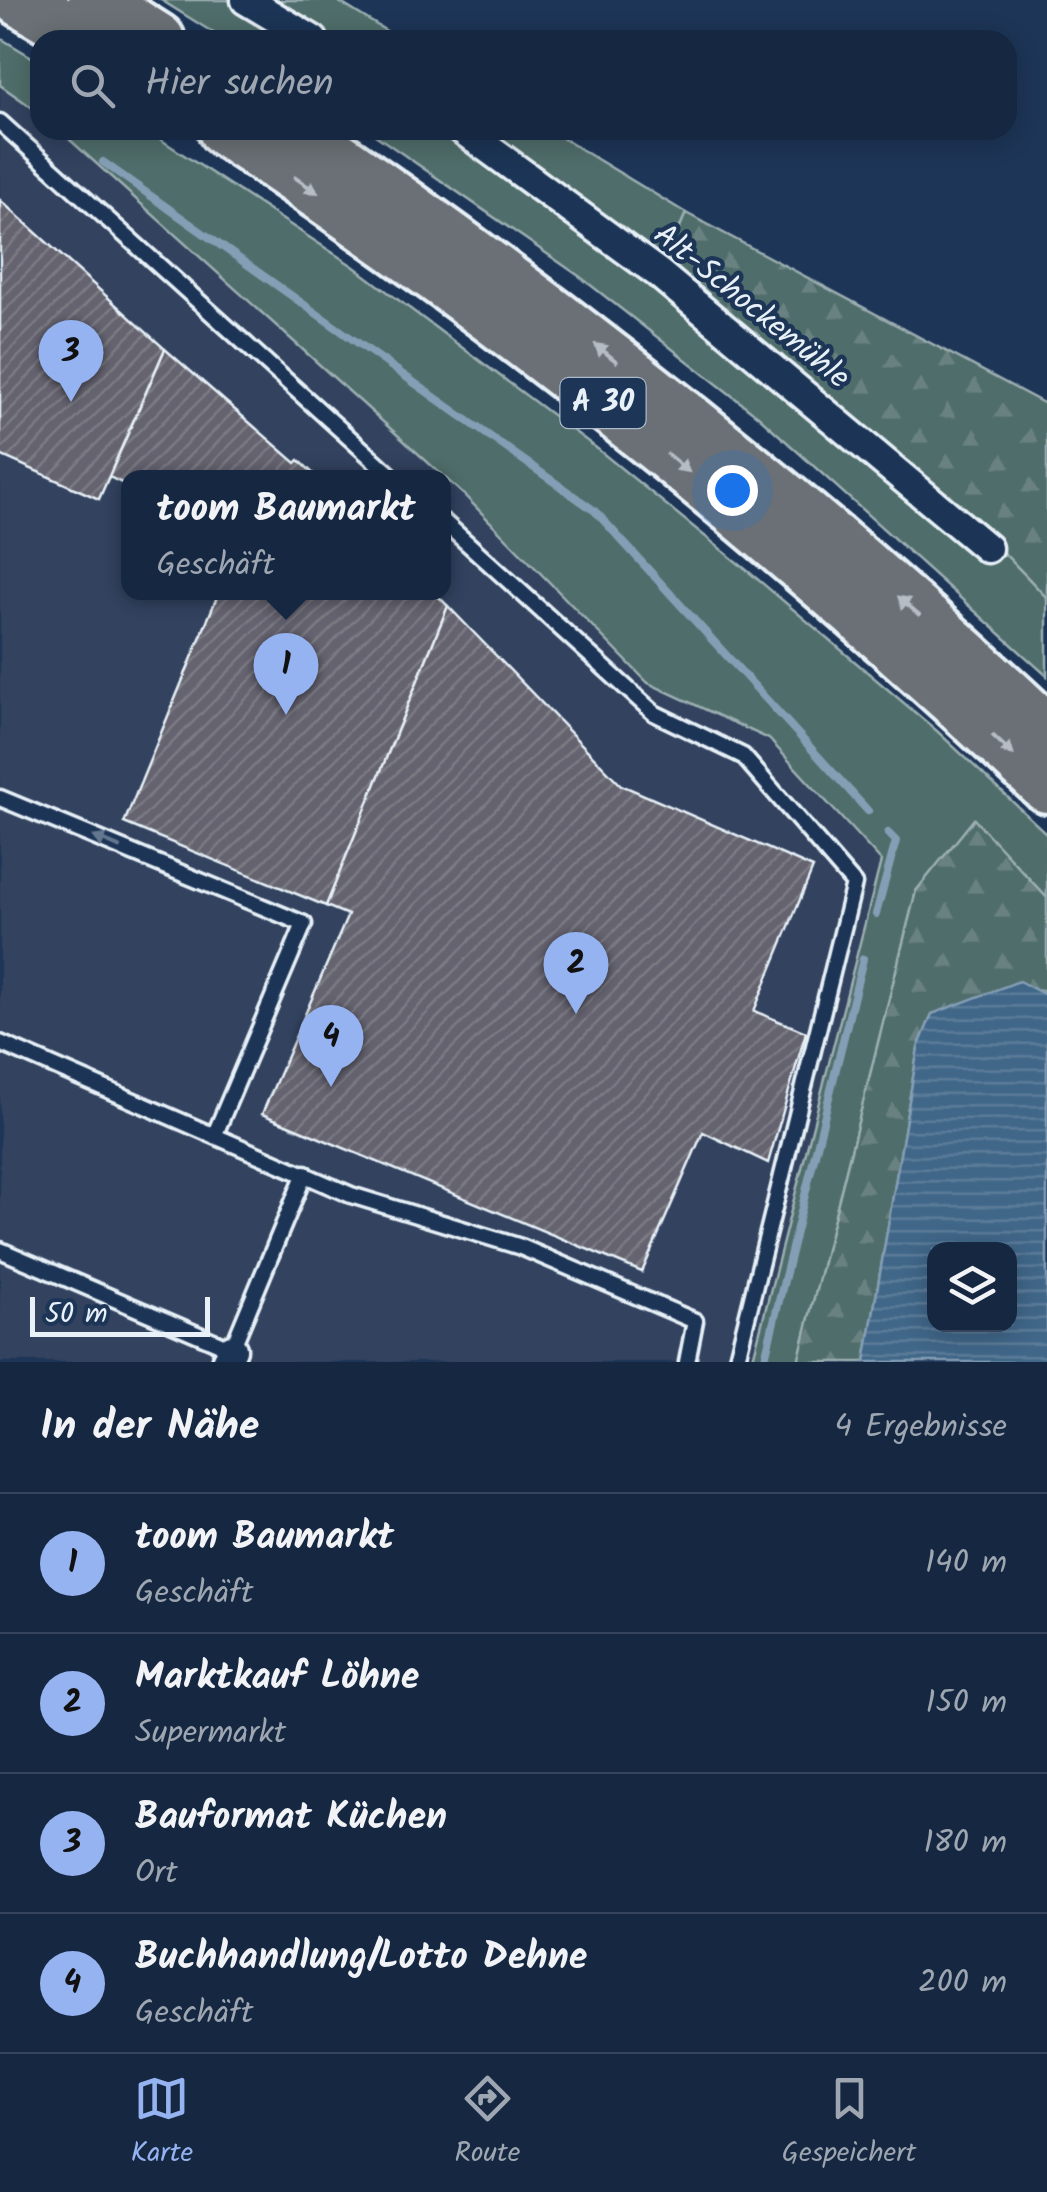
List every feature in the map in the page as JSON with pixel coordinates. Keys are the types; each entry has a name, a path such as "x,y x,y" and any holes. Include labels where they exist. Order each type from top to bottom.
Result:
{"highway":[{"path":"21,0 71,30"},
{"path":"94,0 142,30"},
{"name":"A 30","path":"240,140 394,245 548,358 736,509 971,687 1047,732"},
{"name":"A 30","path":"311,140 581,334 759,476 971,687 1046,786"}],"street":[{"path":"246,0 296,30"},
{"name":"Alt-Schockemühle","path":"477,140 658,274 988,548"}],"lane":[{"path":"0,122 385,470"},
{"path":"451,528 654,713 743,756 854,884 736,1362"},
{"path":"0,798 304,924 214,1134"},
{"path":"0,1042 378,1205 539,1254 695,1320 687,1362"},
{"path":"0,1250 229,1355 305,1173"}],"shaded area":[{"path":"0,85 30,106 30,140 70,140 436,470 121,470 121,600 451,600 451,483 648,683 769,739 881,861 752,1362 0,1362"},
{"path":"1019,981 1047,996 1047,1362 865,1362 918,1048 932,1014"}],"green space":[{"path":"161,0 336,0 385,30 209,30"},
{"path":"0,38 30,56 30,106 0,85"},
{"path":"70,140 161,140 353,266 595,447 749,572 937,731 1047,834 1047,898 974,820 916,891 798,1362 752,1362 881,861 769,739 648,683 451,483 451,470 436,470"},
{"path":"382,140 566,140 686,213 663,267 911,465 1047,598 1047,676 758,416 579,276"},
{"path":"686,213 1047,405 1047,598 910,465 663,267"},
{"path":"974,819 1047,898 1047,996 1042,990 932,1014 918,1048 865,1362 798,1362 916,891"}],"building":[{"path":"0,200 165,349 99,499 0,455"},
{"path":"165,349 296,463 299,460 310,470 121,470 121,483 109,477"},
{"path":"216,600 442,600 448,606 326,906 124,823"},
{"path":"448,606 621,785 813,868 754,1011 806,1032 768,1163 703,1132 642,1272 262,1114 348,915 326,906"}],"waterway":[{"path":"103,162 595,511 868,811"},
{"path":"876,914 896,841 888,833"},
{"path":"764,1362 863,959"}],"place":[{"name":"Bauformat Küchen","path":"71,402"},
{"name":"toom Baumarkt","path":"286,715"},
{"name":"Marktkauf Löhne","path":"576,1014"},
{"name":"Buchhandlung/Lotto Dehne","path":"331,1087"}]}
